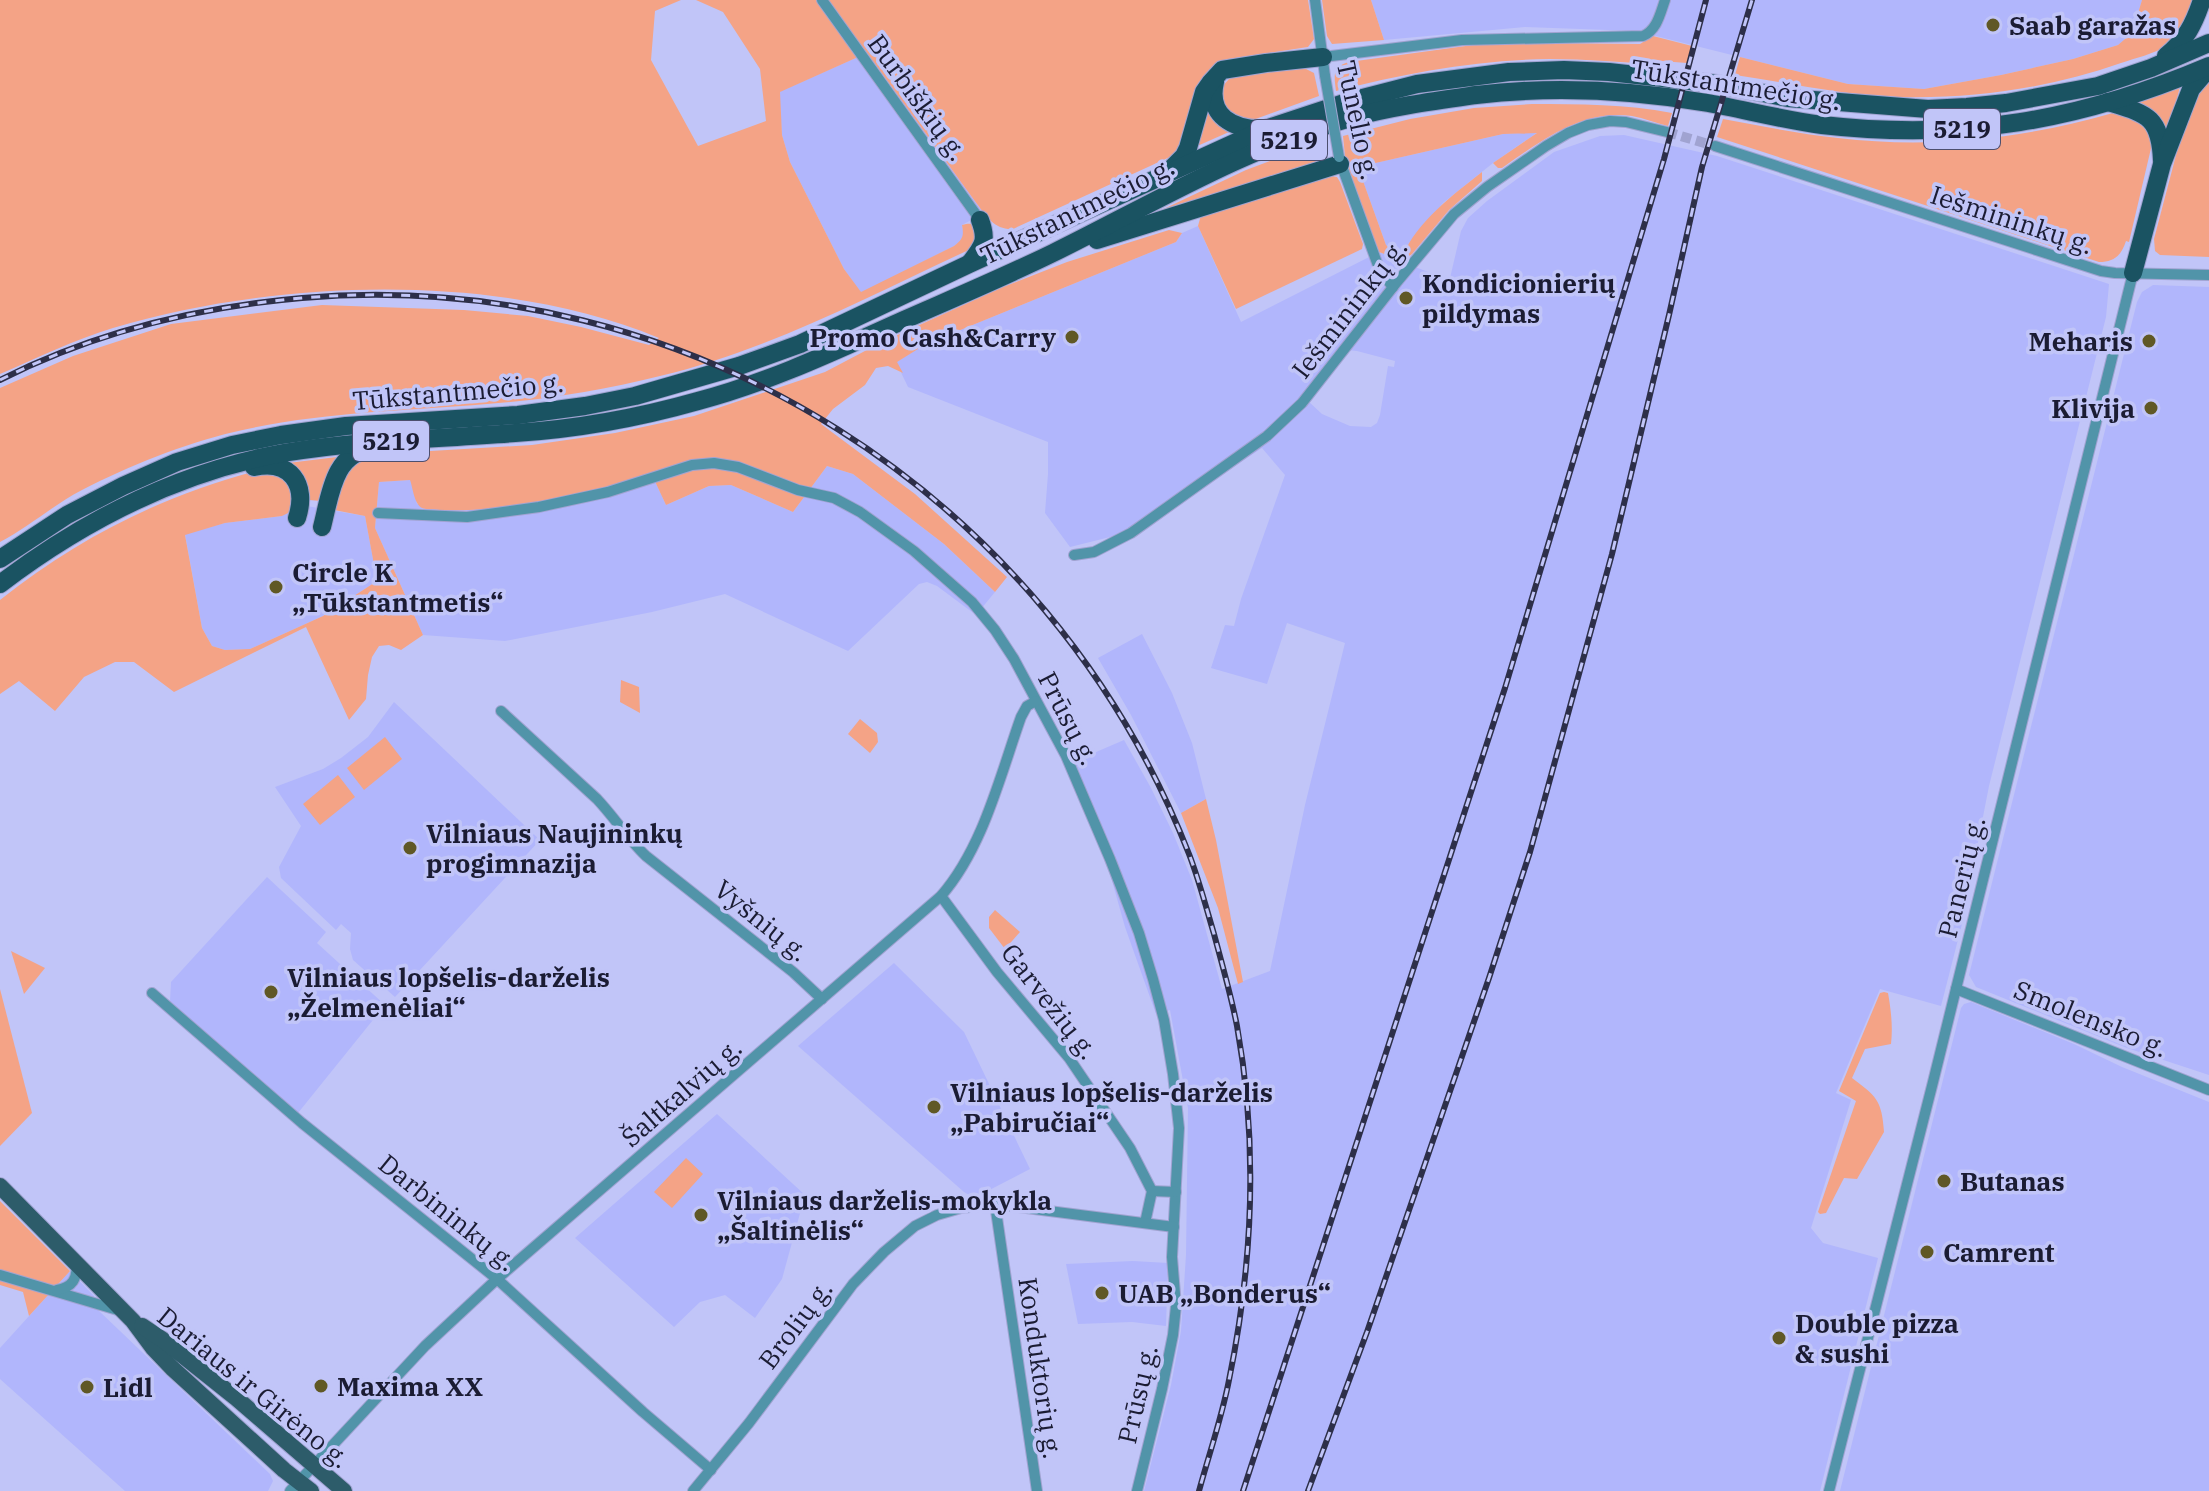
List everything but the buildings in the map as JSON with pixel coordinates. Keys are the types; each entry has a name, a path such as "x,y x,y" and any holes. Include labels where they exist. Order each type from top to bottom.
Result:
{"highway":[{"path":"2151,68 2185,38 2193,27 2202,0"},
{"name":"Tūkstantmečio g.","path":"3,556 67,515 123,486 177,462 232,445 346,426 518,415 585,406 699,379 800,344 1265,129 1347,102 1417,84 1509,72 1564,70 1660,76 1788,98 1928,109 1967,107 2098,86 2209,43"},
{"path":"1162,176 1175,166 1188,148 1204,92 1217,76 1229,68 1324,66"},
{"path":"2133,273 2162,164 2191,89 2209,67"},
{"name":"Tūkstantmečio g.","path":"0,584 79,530 130,502 239,463 282,453 348,444 520,433 589,425 702,401 805,364 1049,255 1172,191 1274,146 1350,118 1479,95 1569,90 1706,102 1814,124 1926,131 2010,125 2066,115 2160,87 2209,67"},
{"path":"1217,76 1212,98 1221,115 1248,130 1265,129"},
{"path":"2108,102 2131,109 2150,120 2161,140 2162,164"},
{"path":"1049,255 1340,160"},
{"path":"980,220 1007,237 1024,239"},
{"path":"969,264 982,247 986,234 980,220"},
{"path":"322,527 338,470 346,459 356,452 390,448 415,439"},
{"path":"196,477 265,465 279,468 289,473 299,487 301,501 297,518"}],"main road":[{"name":"Dariaus ir Girėno g.","path":"0,1186 129,1316 172,1368 300,1488"},
{"name":"Dariaus ir Girėno g.","path":"129,1316 227,1390 344,1491"}],"street":[{"name":"Burbiškių g.","path":"822,0 980,220"},
{"name":"Tunelio g.","path":"1315,0 1340,160 1380,271 1393,287"},
{"path":"1324,66 1462,40 1643,36 1654,27 1665,0"},
{"name":"Iešmininkų g.","path":"1074,555 1094,552 1131,533 1267,436 1302,403 1393,287 1467,202 1546,146 1588,125 1626,122 1667,132"},
{"name":"Iešmininkų g.","path":"1715,146 2101,271 2209,275"},
{"name":"Panerių g.","path":"1829,1491 2133,273"},
{"name":"Prūsų g.","path":"378,513 467,517 539,507 608,492 703,462 738,467 798,490 834,498 860,512 914,551 972,602 995,630 1066,756 1139,933 1164,1020 1178,1103 1172,1257 1176,1306 1173,1335 1137,1491"},
{"name":"Šaltkalvių g.","path":"300,1488 314,1466 425,1346 497,1279 941,896 978,838 1021,717 1027,706 1036,701"},
{"name":"Vyšnių g.","path":"501,711 597,799 646,856 793,972 822,999"},
{"name":"Garvežių g.","path":"941,896 997,972 1087,1083 1130,1148 1152,1191"},
{"name":"Smolensko g.","path":"1956,989 2209,1090"},
{"name":"Darbininkų g.","path":"152,993 302,1123 497,1279 711,1470"},
{"path":"1145,1223 1152,1191 1176,1192"},
{"name":"Brolių g.","path":"693,1491 853,1284 915,1226 961,1208 995,1204 1174,1227"},
{"name":"Konduktorių g.","path":"995,1204 1037,1491"},
{"path":"55,1291 72,1284 77,1263"},
{"path":"0,1275 129,1316"}],"shaded area":[{"path":"0,0 681,0 655,11 651,60 698,146 766,121 760,69 723,12 696,0 1308,0 1314,39 1308,47 1228,59 1204,79 1187,131 1172,156 1013,229 996,225 984,214 867,53 780,92 782,135 790,162 844,269 861,292 954,246 962,237 962,225 971,224 980,228 973,248 741,352 660,376 530,400 297,420 195,443 137,464 82,490 0,542 0,388 73,356 171,324 322,305 464,310 528,316 649,345 659,338 597,316 529,301 459,292 315,292 244,299 113,328 0,374"},
{"path":"1322,0 1371,0 1384,40 1332,44 1327,36"},
{"path":"1371,0 2142,0 2132,33 2118,45 2073,59 1924,89 1848,84 1636,31 1525,27 1384,40"},
{"path":"2142,0 2194,0 2181,32 2167,46 2094,72 2039,85 1983,94 1898,97 1735,75 1740,57 1848,84 1924,89 2001,75 2118,45 2132,33"},
{"path":"1653,36 1692,46 1687,63 1661,61 1660,65 1549,59 1495,62 1415,73 1336,91 1335,72 1349,62 1473,45 1640,44"},
{"path":"867,53 984,213 962,225 964,236 954,246 861,293 844,269 790,162 782,135 779,92"},
{"path":"1304,68 1314,73 1319,96 1250,121 1223,112 1221,88 1234,76"},
{"path":"2209,78 2209,257 2160,255 2155,251 2154,239 2191,98"},
{"path":"2181,83 2166,140 2145,106 2135,100"},
{"path":"1208,90 1229,132 1195,147"},
{"path":"1532,104 1620,106 1672,113 1668,126 1636,117 1614,115 1579,122 1547,138 1502,168 1493,163 1537,133 1503,134 1358,167 1386,245 1395,252 1387,255 1379,252 1346,166 1343,136 1410,119 1474,108"},
{"path":"2113,113 2128,114 2139,120 2152,144 2129,242 2126,241 2116,257 2104,262 1717,137 1723,119 1838,138 1942,142 2011,135"},
{"path":"1538,132 1443,203 1406,247 1385,302 1415,267 1436,275 1433,287 1447,291 1461,231 1468,218 1487,201 1554,152 1600,136 1624,135 1717,156 2109,284 2106,317 1989,786 1962,924 1941,1006 1880,989 1836,1093 1851,1100 1811,1228 1823,1243 1878,1258 1820,1491 1144,1491 1171,1385 1181,1331 1186,1255 1188,1108 1170,1010 1156,1014 1125,927 1107,863 1066,765 1124,740 1173,833 1192,880 1222,989 1270,971 1305,805 1345,643 1287,623 1267,684 1211,668 1225,625 1234,626 1285,475 1262,448 1138,530 1070,547 1045,513 1048,442 908,387 896,362 926,344 1176,242 1182,233 1198,226 1241,322 1379,252 1387,255 1395,251 1386,245 1358,167 1503,134","holes":["1347,350 1395,361 1394,367 1388,366 1380,415 1371,427 1350,426 1322,414 1308,401"]},
{"path":"1326,140 1328,153 1325,159 1136,222 1246,170"},
{"path":"1482,172 1482,181 1449,210 1404,260 1402,258 1408,245 1425,221"},
{"path":"1325,175 1337,177 1340,182 1363,244 1362,249 1236,309 1198,226 1201,215"},
{"path":"1169,230 1182,233 1176,242 926,344 897,362 903,373 888,366 876,368 865,385 833,409 821,424 915,494 1007,577 995,592 944,544 853,474 827,466 793,512 731,485 709,486 666,505 652,475 547,500 465,510 422,508 415,499 410,480 379,482 375,528 423,635 401,650 389,645 379,646 372,657 366,699 349,720 306,627 174,692 134,662 115,662 84,677 55,711 19,681 0,694 0,600 94,537 126,519 194,490 267,468 292,482 295,504 282,516 225,523 185,535 202,628 212,646 225,650 250,649 323,616 377,581 365,516 334,510 344,472 364,455 532,445 615,433 694,416 825,372 882,342 1003,287 1067,262"},
{"path":"2153,285 2209,287 2209,1075 2127,1048 1976,987 1969,975 2137,302 2142,292"},
{"path":"337,457 321,501 309,500 307,485 288,463"},
{"path":"827,466 853,474 944,544 995,592 976,615 927,582 919,584 848,651 725,594 505,641 423,635 375,528 379,482 411,480 417,504 527,503 614,486 652,475 666,505 709,486 731,485 793,512"},
{"path":"295,504 365,516 377,581 323,616 250,649 225,650 212,646 202,628 185,534 225,523 282,516"},
{"path":"1142,634 1172,693 1192,743 1206,799 1181,813 1098,658"},
{"path":"621,680 639,687 640,713 620,702"},
{"name":"Vilniaus Naujininkų progimnazija","path":"394,702 540,840 395,997 353,960 351,933 341,924 336,930 281,878 279,867 301,826 275,787 323,769 341,758 368,737"},
{"path":"860,719 877,733 878,742 870,753 848,734"},
{"path":"385,737 402,759 364,790 347,768"},
{"path":"338,775 355,797 320,825 303,804"},
{"path":"1206,799 1243,982 1238,984 1218,908 1181,813"},
{"name":"Vilniaus lopšelis-darželis „Želmenėliai“","path":"267,877 326,932 317,943 385,1005 298,1113 170,1002 171,982"},
{"path":"995,910 1020,932 1005,949 989,928 989,917"},
{"path":"11,951 45,968 24,994"},
{"name":"Vilniaus lopšelis-darželis „Pabiručiai“","path":"894,963 964,1032 1030,1169 974,1198 798,1046"},
{"path":"0,989 32,1113 0,1146"},
{"path":"1880,993 1888,993 1890,1006 1891,1044 1865,1049 1852,1078 1876,1100 1882,1113 1884,1132 1857,1179 1844,1178 1826,1213 1820,1214 1818,1212 1856,1101 1839,1091"},
{"path":"1971,1002 2209,1102 2209,1491 1840,1491 1961,1008"},
{"name":"Vilniaus darželis-mokykla „Šaltinėlis“","path":"717,1114 805,1195 782,1279 755,1318 725,1295 700,1302 674,1327 575,1238"},
{"path":"686,1158 703,1174 672,1208 654,1192"},
{"path":"0,1201 70,1271 29,1316 23,1292 0,1285"},
{"path":"1168,1263 1166,1326 1132,1322 1078,1324 1066,1264"},
{"path":"70,1271 94,1296 98,1310 270,1474 273,1481 268,1491 125,1491 0,1379 0,1348"}],"tunnel":[{"path":"1667,132 1715,146"}],"railway":[{"path":"1243,1491 1505,688 1664,159 1706,0"},
{"path":"1308,1491 1367,1332 1530,852 1612,554 1702,167 1752,0"},
{"path":"0,380 35,363 109,336 224,308 302,298 445,298 583,320 715,365 837,429 948,512 1045,611 1126,726 1189,854 1226,980 1237,1026 1248,1114 1248,1247 1229,1380 1199,1491"}],"place":[{"name":"Saab garažas","path":"1993,25"},
{"name":"Kondicionierių pildymas","path":"1406,298"},
{"name":"Promo Cash&Carry","path":"1072,337"},
{"name":"Meharis","path":"2149,341"},
{"name":"Klivija","path":"2151,408"},
{"name":"Circle K „Tūkstantmetis“","path":"276,587"},
{"name":"Vilniaus Naujininkų progimnazija","path":"410,848"},
{"name":"Vilniaus lopšelis-darželis „Želmenėliai“","path":"271,992"},
{"name":"Vilniaus lopšelis-darželis „Pabiručiai“","path":"934,1107"},
{"name":"Butanas","path":"1944,1181"},
{"name":"Vilniaus darželis-mokykla „Šaltinėlis“","path":"701,1215"},
{"name":"Camrent","path":"1927,1252"},
{"name":"UAB „Bonderus“","path":"1102,1293"},
{"name":"Double pizza & sushi","path":"1779,1338"},
{"name":"Maxima XX","path":"321,1386"},
{"name":"Lidl","path":"87,1387"}]}
